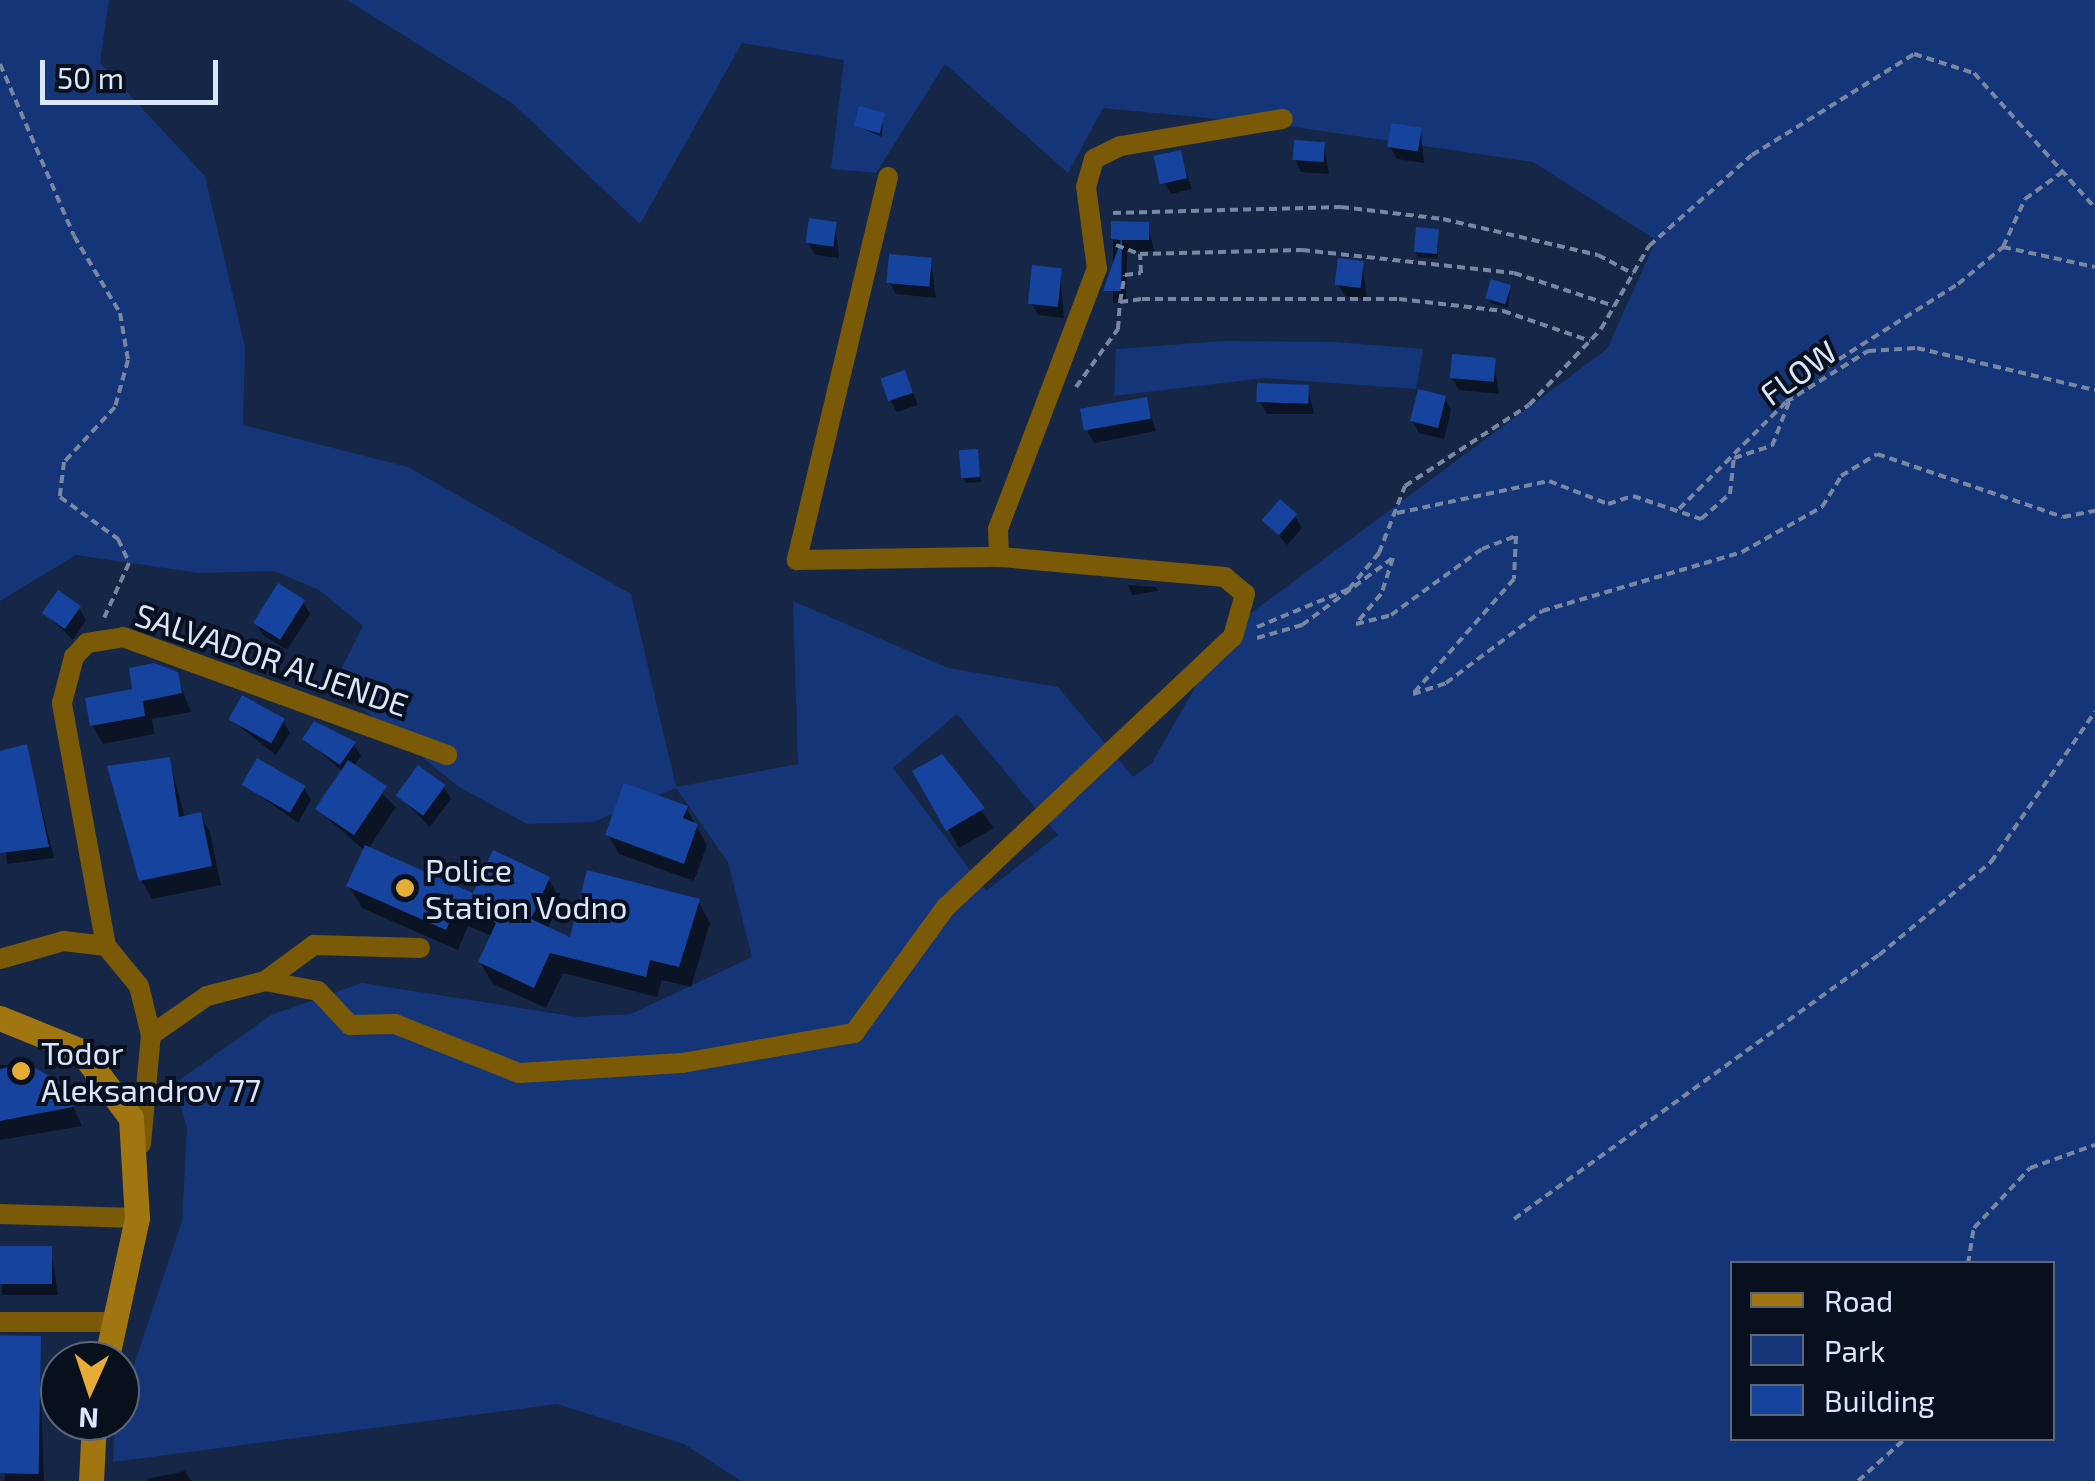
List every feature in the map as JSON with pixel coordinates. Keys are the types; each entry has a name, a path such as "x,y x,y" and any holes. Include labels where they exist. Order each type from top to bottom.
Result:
{"street":[{"path":"1000,557 998,529 1045,416 1097,269 1086,187 1094,158 1121,146 1283,119"},
{"path":"151,1035 207,996 265,982 318,991 350,1025 395,1024 519,1073 682,1063 854,1034 946,907 1233,636 1245,594 1225,577 1000,557 797,560 888,177"},
{"name":"SALVADOR ALJENDE","path":"106,946 62,703 74,658 88,643 123,637 447,756"},
{"path":"0,959 64,941 106,946 140,986 151,1035 137,1218 111,1341"},
{"path":"265,982 314,945 420,948"},
{"path":"0,1018 81,1052 114,1085 140,1163"},
{"path":"0,1214 137,1218"},
{"path":"0,1322 116,1322"},
{"path":"91,1481 93,1441"}],"path":[{"path":"1233,636 1349,589 1397,512 1406,486 1529,404 1590,341 1649,246 1752,155 1914,54 1974,73 2065,170 2095,208"},
{"path":"0,64 74,236 120,314 128,360 115,407 64,462 60,498 118,538 129,563 88,643"},
{"path":"1397,512 1549,481 1608,504 1633,496 1702,519 1730,494 1734,458 1772,446 1795,387 2003,246 2025,200 2065,170"},
{"path":"1108,225 1111,213 1341,207 1444,219 1598,255 1633,274"},
{"path":"1106,238 1140,254 1302,250 1514,273 1614,306"},
{"path":"2003,246 2095,267"},
{"path":"1045,416 1096,364 1118,329 1125,275 1142,273 1140,254"},
{"path":"1120,302 1399,299 1503,311 1590,341"},
{"name":"FLOW","path":"1678,511 1790,400 1868,351 1917,348 2095,390"},
{"path":"1214,652 1302,625 1393,558 1381,594 1356,624 1390,615 1482,549 1516,536 1514,579 1413,694 1446,683 1542,611 1742,552 1822,507 1841,476 1877,454 2064,516 2095,511"},
{"path":"1514,1220 1991,862 2095,712"},
{"path":"1968,1261 1974,1228 2030,1168 2095,1145"},
{"path":"1858,1481 1903,1441"}],"green space":[{"path":"0,0 109,0 100,63 205,176 245,347 243,425 408,467 631,594 676,787 798,764 793,601 948,668 1058,687 1133,777 1152,763 1227,631 1607,349 1656,240 1533,162 1281,125 1103,108 1068,173 945,64 876,173 831,169 844,60 742,43 640,224 512,103 347,0 2095,0 2095,1481 741,1481 684,1444 557,1404 113,1462 114,1441 140,1441 140,1347 182,1221 187,1128 174,1084 271,1015 362,983 578,1017 631,1014 752,957 728,862 676,788 593,822 527,824 459,787 333,685 363,626 319,590 274,571 199,573 76,555 0,601","holes":["957,714 1058,835 986,891 893,768"]},
{"path":"1223,341 1335,342 1423,349 1416,389 1264,378 1114,396 1116,349"}],"building":[{"path":"859,106 885,113 880,133 854,126"},
{"path":"1391,123 1422,128 1418,152 1387,147"},
{"path":"1294,140 1325,142 1324,162 1293,160"},
{"path":"1181,150 1187,178 1160,184 1154,156"},
{"path":"809,218 837,222 833,247 806,243"},
{"path":"1111,221 1149,222 1149,240 1122,240 1121,291 1103,291 1121,240 1111,239"},
{"path":"1416,227 1439,229 1437,254 1414,252"},
{"path":"889,254 932,258 929,287 886,283"},
{"path":"1338,258 1364,261 1361,288 1335,285"},
{"path":"1032,265 1062,268 1058,307 1028,304"},
{"path":"1491,279 1511,285 1505,304 1485,298"},
{"path":"1452,354 1496,358 1494,382 1450,378"},
{"path":"905,370 913,393 888,401 880,378"},
{"path":"1257,383 1309,385 1308,404 1256,402"},
{"path":"1418,389 1446,396 1438,428 1410,421"},
{"path":"1147,397 1151,419 1084,430 1080,409"},
{"path":"978,449 980,477 961,478 959,450"},
{"path":"1280,499 1297,514 1279,535 1262,520"},
{"path":"278,583 305,600 280,640 253,623"},
{"path":"58,590 81,606 65,629 42,613"},
{"path":"154,663 178,672 182,693 143,701 145,716 90,726 85,698 132,689 129,668"},
{"path":"242,695 285,719 271,743 228,719"},
{"path":"314,721 356,742 340,765 302,739"},
{"path":"27,744 49,847 0,853 0,751"},
{"path":"942,754 985,808 946,831 912,771"},
{"path":"170,757 179,817 201,812 212,866 139,881 107,766"},
{"path":"257,758 305,786 290,813 242,785"},
{"path":"348,760 387,786 354,835 315,809"},
{"path":"418,765 446,785 423,816 396,796"},
{"path":"624,783 688,806 683,818 698,824 684,864 605,835"},
{"path":"365,845 473,893 493,850 550,877 531,919 570,937 587,870 700,899 679,967 650,960 646,977 550,953 534,988 478,962 496,923 456,906 446,930 346,886"},
{"path":"26,1063 66,1085 73,1107 0,1121 0,1069"},
{"path":"0,1246 52,1246 52,1284 0,1284"},
{"path":"0,1335 41,1336 39,1474 0,1473"}],"place":[{"name":"Police Station Vodno","path":"405,888"},
{"name":"Todor Aleksandrov 77","path":"21,1071"}]}
